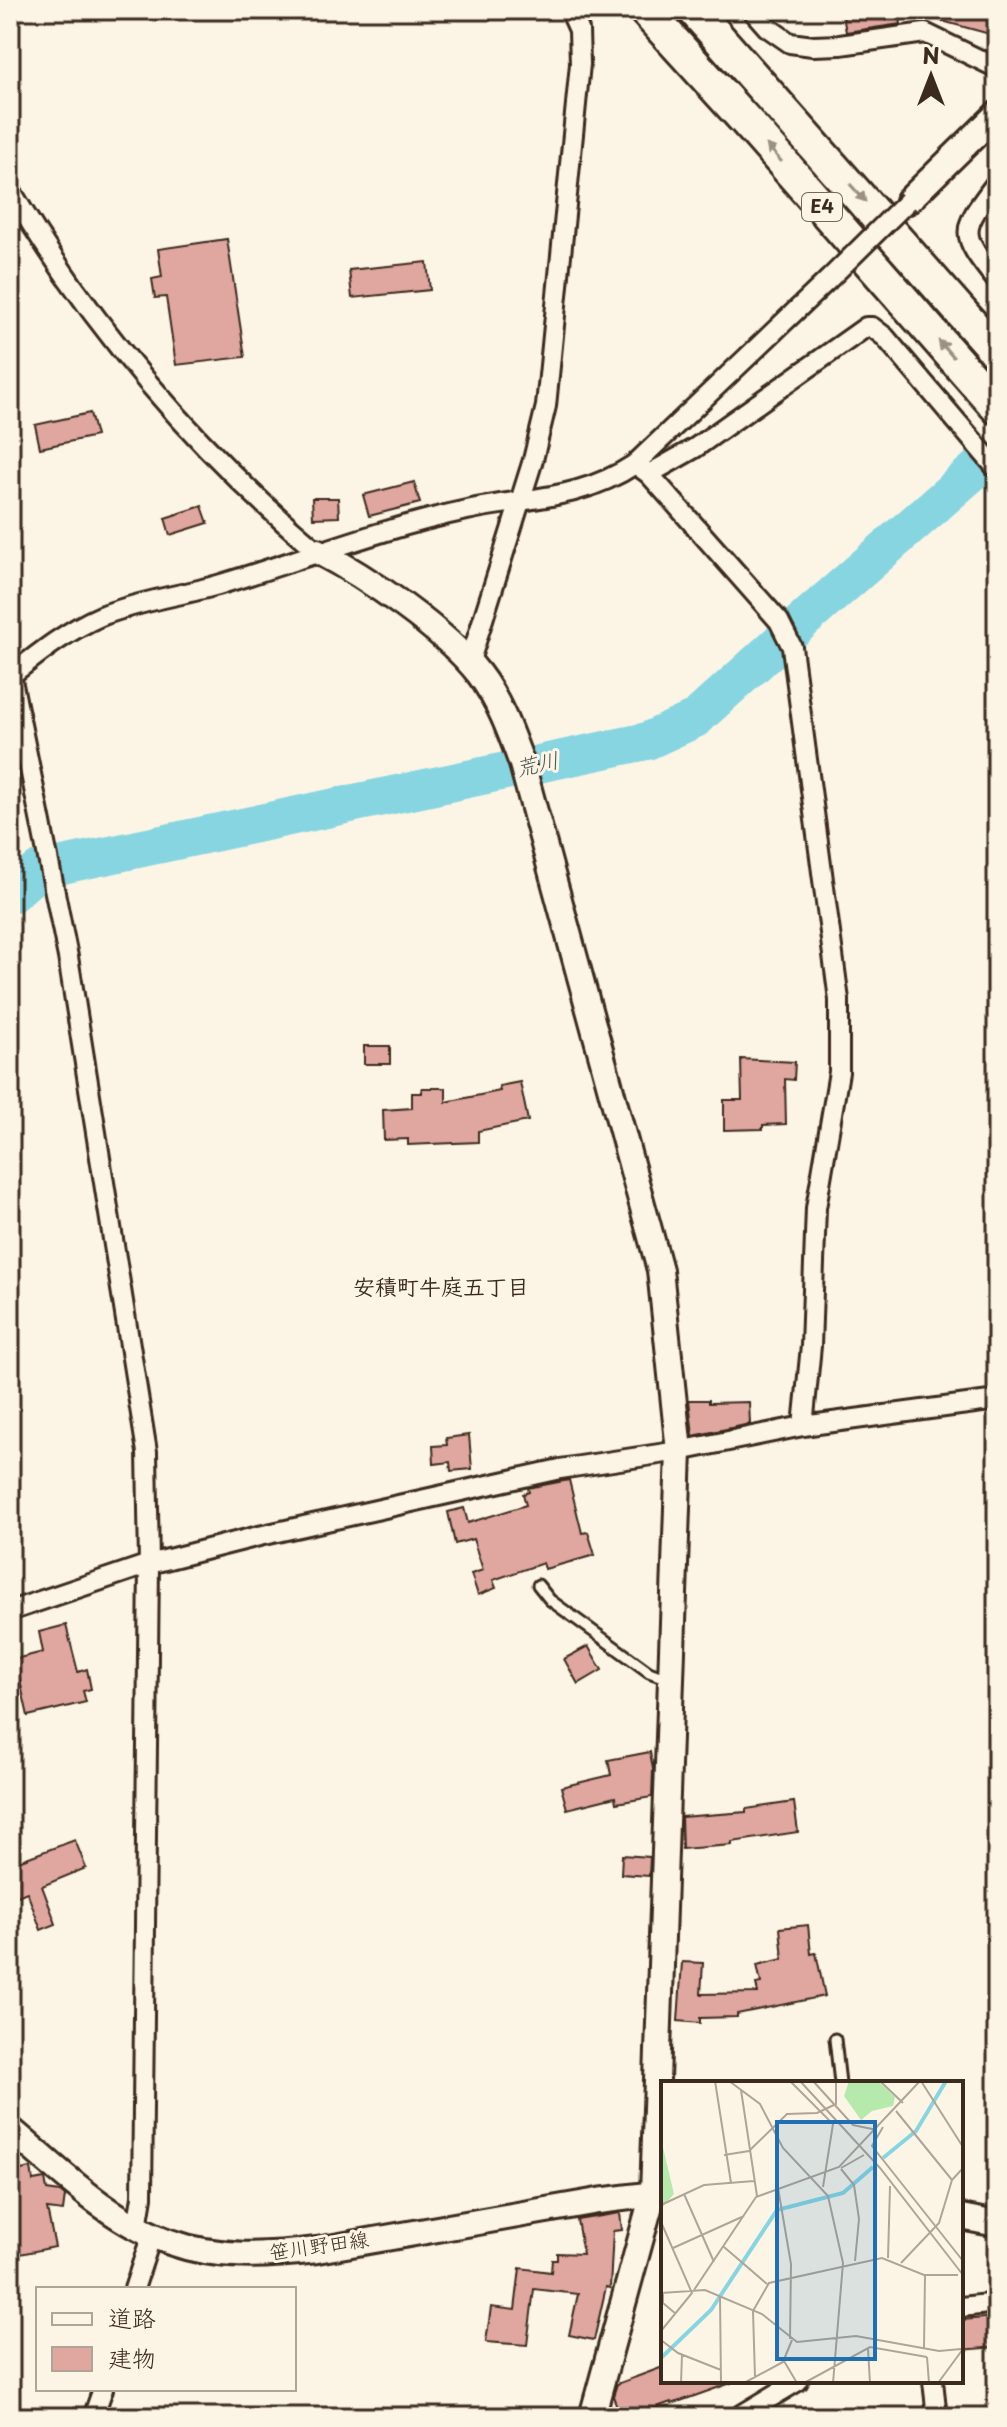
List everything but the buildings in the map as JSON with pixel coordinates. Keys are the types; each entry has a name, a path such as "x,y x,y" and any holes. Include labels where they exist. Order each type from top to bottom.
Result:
{"highway":[{"name":"E4","path":"645,10 997,407"},
{"name":"E4","path":"694,10 997,353"}],"street":[{"path":"469,664 533,460 547,392 580,64 579,30 570,10"},
{"path":"752,10 767,27 790,43 840,45 925,33 997,68"},
{"path":"642,469 997,114"},
{"path":"997,182 972,217 968,231 968,241 973,251 997,281"},
{"path":"10,189 60,266 156,391 266,508 317,551 368,580 436,632 469,664 489,691 511,733 522,764 660,1270 679,1451 658,2194 592,2417"},
{"path":"134,2287 145,2231 142,2197 149,1564 147,1452 68,957 10,675 62,637 100,617 146,601 217,585 317,551 421,521 588,489 695,448 866,327 872,327 885,337 997,469"},
{"path":"642,469 779,621 792,647 839,1000 839,1072 816,1208 811,1346 803,1426"},
{"path":"10,1611 149,1564 259,1536 560,1469 679,1451 803,1426 997,1400"},
{"name":"笹川野田線","path":"10,2129 87,2194 145,2231 170,2242 224,2254 285,2253 583,2203 658,2194"},
{"path":"963,2217 997,2224"},
{"path":"963,2307 997,2303"},
{"path":"738,2417 795,2383"},
{"path":"933,2383 937,2417"},
{"path":"93,2417 102,2391"}],"lane":[{"path":"538,1585 550,1600 649,1672 671,1680"},
{"path":"835,2039 840,2081"}],"waterway":[{"name":"荒川","path":"10,895 39,870 647,741 695,719 981,465"}],"district":[{"name":"安積町牛庭五丁目","path":"441,1287"}]}
